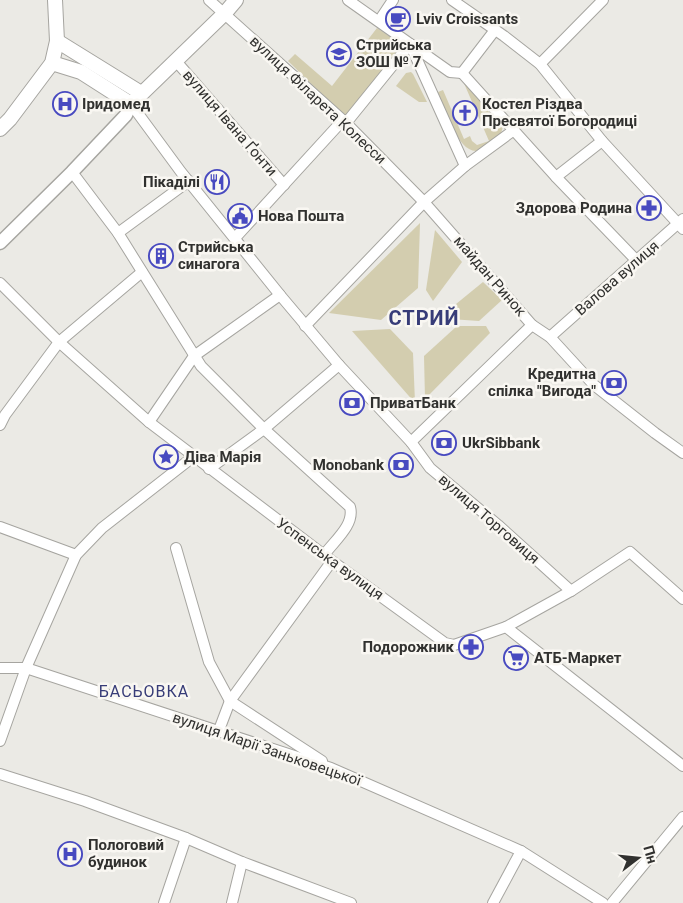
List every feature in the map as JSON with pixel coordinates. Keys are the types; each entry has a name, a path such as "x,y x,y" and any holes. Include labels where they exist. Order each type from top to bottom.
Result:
{"main road":[{"path":"0,129 10,119 52,63 58,27 55,0"},
{"path":"52,63 81,72 131,104 236,0"},
{"path":"57,41 141,93"}],"street":[{"name":"вулиця Філарета Колесси","path":"209,0 344,121 424,202"},
{"path":"348,0 450,72 462,73 556,177 637,261"},
{"path":"379,22 393,0"},
{"path":"452,0 540,64 602,141 681,224"},
{"path":"540,64 603,0"},
{"path":"462,73 495,30"},
{"path":"235,238 344,121 410,44"},
{"path":"410,44 465,166"},
{"name":"вулиця Івана Ґонти","path":"175,60 284,185"},
{"path":"0,243 72,172 126,115 131,104 189,182 305,326 410,442"},
{"path":"305,326 424,202 465,166 514,130"},
{"path":"556,177 602,141"},
{"path":"72,172 118,233 201,366 264,429 350,507 352,514 351,521 328,558 230,701 219,730"},
{"path":"118,233 189,182"},
{"name":"майдан Ринок","path":"410,442 532,325 424,202"},
{"name":"Валова вулиця","path":"550,337 681,224"},
{"path":"0,425 5,415 59,342 142,272"},
{"name":"Успенська вулиця","path":"0,283 59,342 149,422 192,457 445,643 454,645 506,627 571,591 630,552 683,599"},
{"path":"149,422 194,356 280,295"},
{"path":"532,325 550,337 594,385 655,434 683,453"},
{"path":"209,469 264,429 339,365"},
{"name":"вулиця Торговиця","path":"410,442 430,468 498,525 571,591"},
{"path":"0,741 26,668 76,555 102,528 192,457"},
{"path":"0,527 76,555"},
{"path":"176,548 209,662 230,701 340,772"},
{"path":"506,627 683,766"},
{"name":"вулиця Марії Заньковецької","path":"0,668 26,668 219,730 340,772 521,851 603,903"},
{"path":"0,774 85,801 186,838 242,862 351,903"},
{"path":"612,903 683,817"},
{"path":"164,903 186,838"},
{"path":"492,903 521,851"},
{"path":"232,903 242,862"},
{"path":"319,903 322,892"}],"shaded area":[{"path":"377,28 401,44 402,47 347,116 344,116 288,61 295,54 332,86"},
{"path":"411,72 427,102 419,102 396,86 406,73"},
{"path":"463,81 503,126 501,134 476,151 469,149 457,137 438,92 443,90 464,139 470,136 477,145 489,141"},
{"path":"420,223 418,288 381,320 329,313"},
{"path":"435,230 462,262 433,301 426,290"},
{"path":"483,282 502,300 479,321 450,319 445,313"},
{"path":"457,326 486,326 490,333 425,399 424,356"},
{"path":"390,329 413,353 415,403 352,331"}],"place":[{"name":"Lviv Croissants","path":"398,19"},
{"name":"Стрийська ЗОШ № 7","path":"339,54"},
{"name":"Іридомед","path":"65,104"},
{"name":"Костел Різдва Пресвятої Богородиці","path":"465,113"},
{"name":"Пікаділі","path":"217,182"},
{"name":"Здорова Родина","path":"649,208"},
{"name":"Нова Пошта","path":"240,216"},
{"name":"Стрийська синагога","path":"161,256"},
{"name":"Кредитна спілка \"Вигода\"","path":"614,383"},
{"name":"ПриватБанк","path":"352,403"},
{"name":"UkrSibbank","path":"444,443"},
{"name":"Діва Марія","path":"166,457"},
{"name":"Monobank","path":"401,465"},
{"name":"Подорожник","path":"471,647"},
{"name":"АТБ-Маркет","path":"516,658"},
{"name":"Пологовий будинок","path":"70,854"}],"district":[{"name":"СТРИЙ","path":"424,318"},
{"name":"БАСЬОВКА","path":"144,691"}]}
